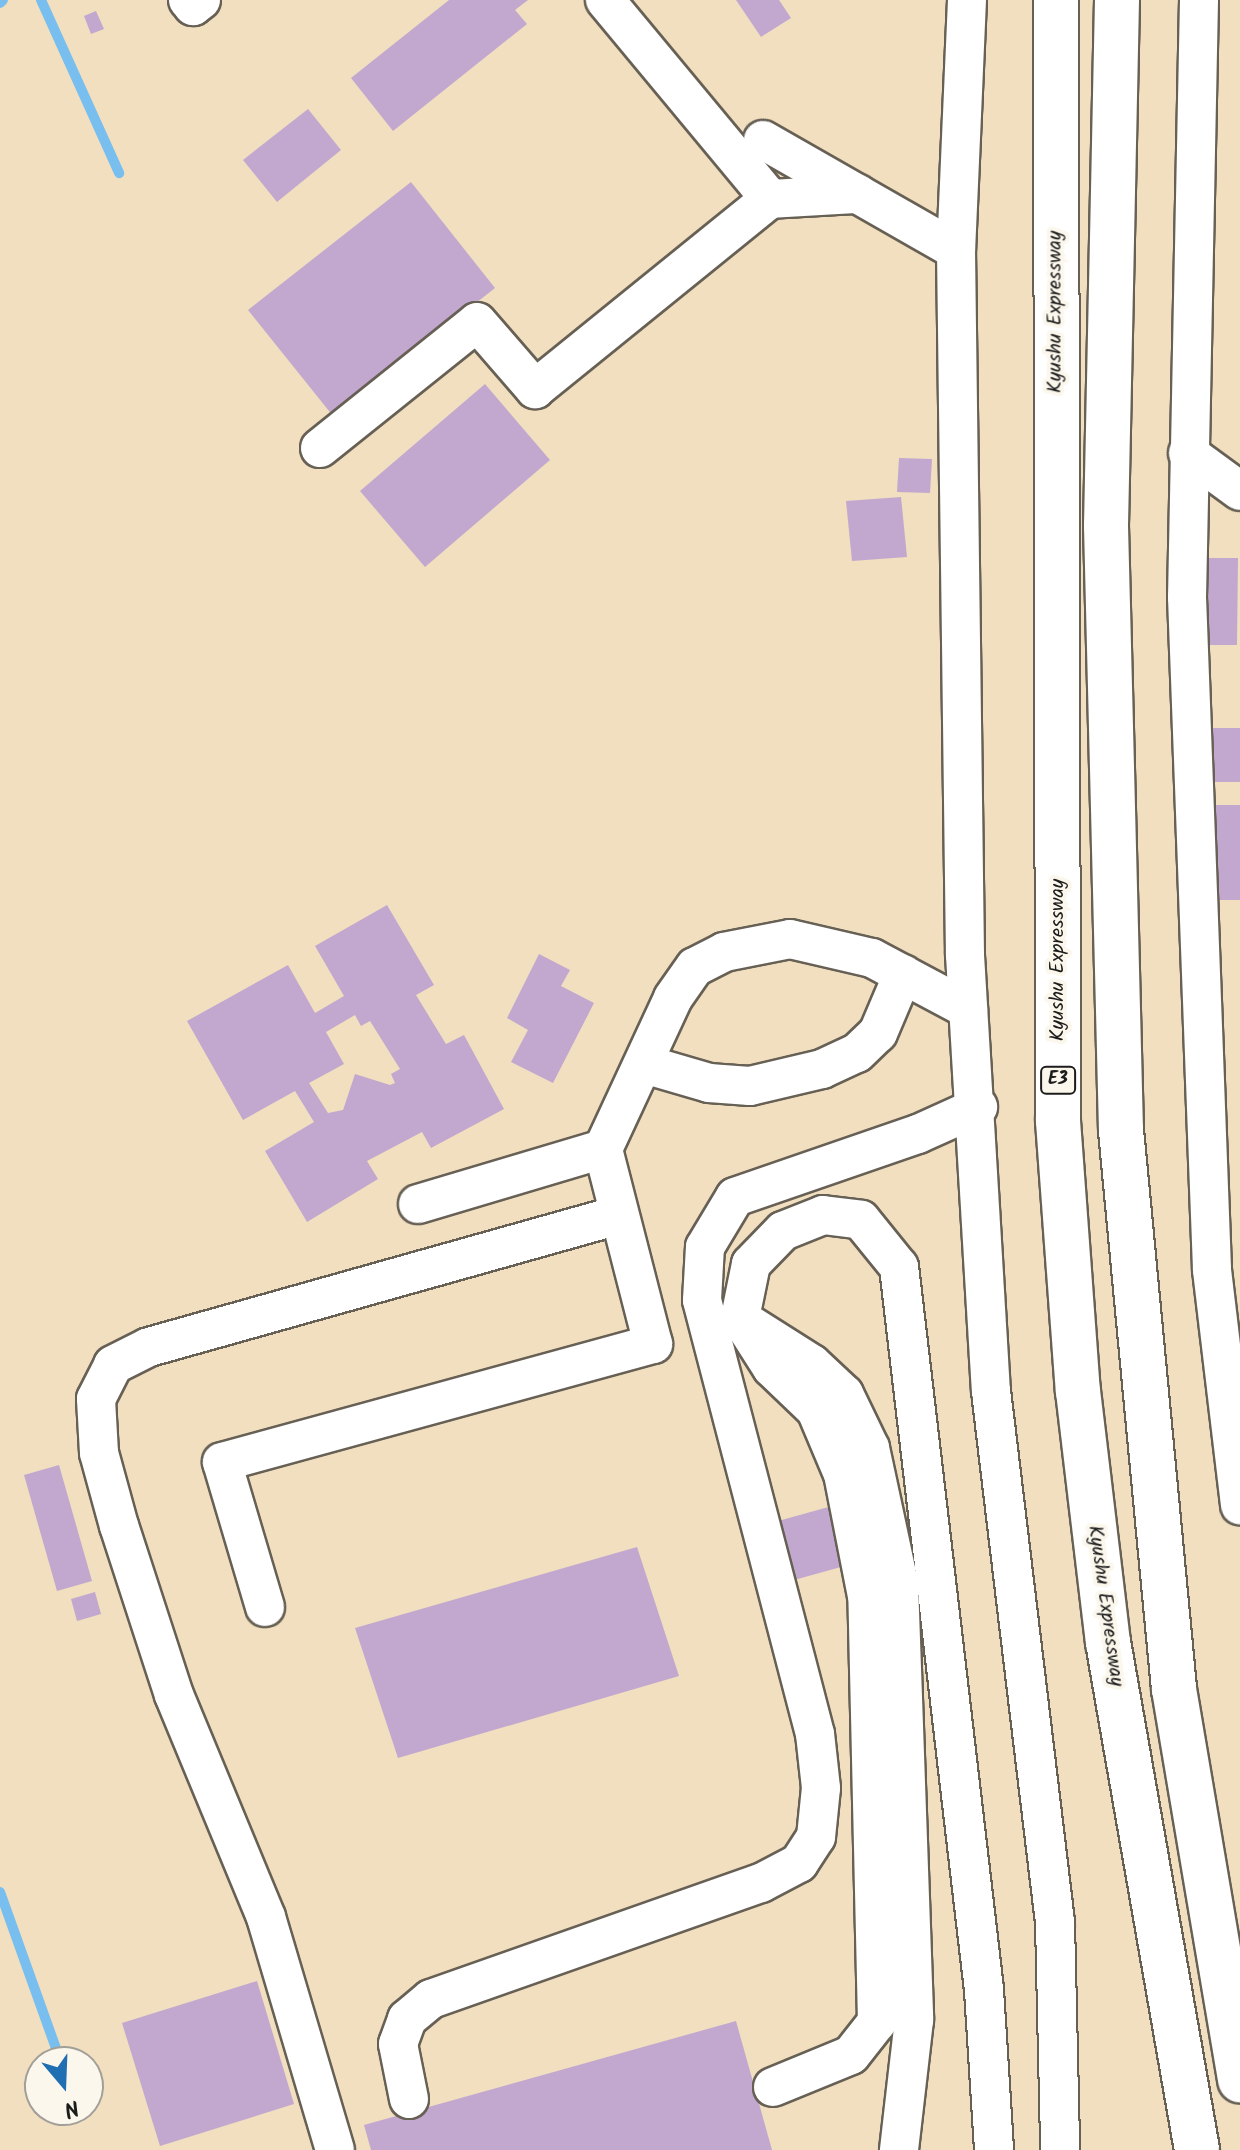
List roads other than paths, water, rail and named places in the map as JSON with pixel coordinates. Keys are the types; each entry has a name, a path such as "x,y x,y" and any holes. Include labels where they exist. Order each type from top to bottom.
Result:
{"highway":[{"name":"Kyushu Expressway","path":"1056,0 1058,1121 1078,1391 1108,1642 1197,2150"},
{"path":"1117,0 1106,526 1121,1130 1174,1689 1240,2080"}],"street":[{"path":"188,0 193,6 201,0"},
{"path":"605,0 770,199"},
{"path":"967,0 956,250 968,1009 978,1107 991,1391 1055,1922 1060,2150"},
{"path":"1199,0 1188,453 1196,926 1210,1239 1240,1505"},
{"path":"763,140 956,250"},
{"path":"320,448 477,322 535,389 770,199 858,194"},
{"path":"1188,453 1240,491"},
{"path":"265,1607 222,1462 653,1344 603,1149 680,987 695,967 724,952 790,939 872,958 968,1009"},
{"path":"644,1064 709,1083 750,1086 822,1069 857,1053 878,1033 903,974"},
{"path":"409,2099 398,2044 407,2019 431,1999 761,1883 799,1863 816,1837 821,1788 815,1734 702,1300 705,1247 735,1197 918,1134 978,1107"},
{"path":"418,1204 603,1149"},
{"path":"335,2150 266,1917 174,1695 119,1526 99,1453 96,1399 113,1365 149,1347 619,1215"},
{"path":"773,2087 851,2055 877,2022 867,1596 843,1474 816,1410 772,1368 740,1318 751,1264 783,1231 823,1215 861,1220 899,1267 984,1990 994,2150"},
{"path":"740,1318 812,1364 844,1394 870,1448 896,1568 914,2020 899,2150"}],"waterway":[{"path":"0,3 3,0"},
{"path":"41,0 119,173"},
{"path":"0,1892 55,2046"}]}
